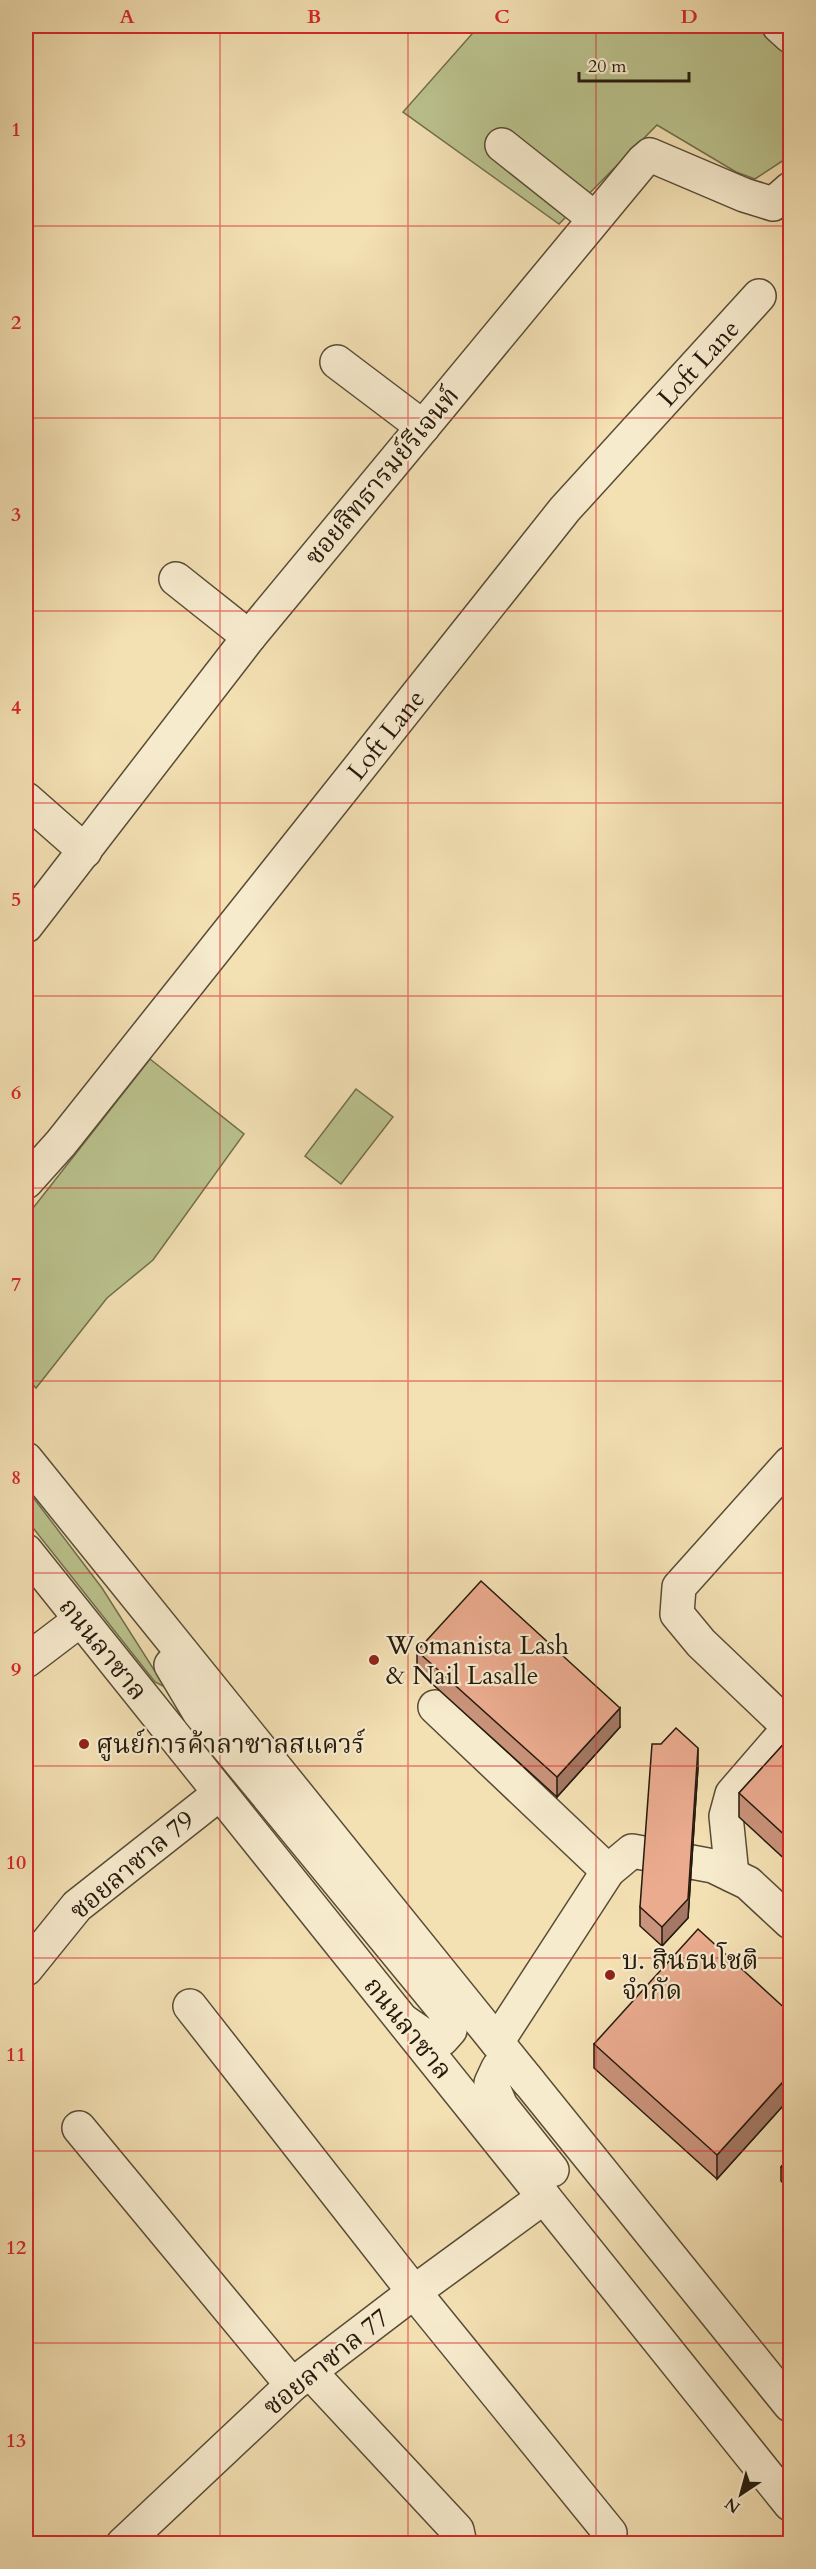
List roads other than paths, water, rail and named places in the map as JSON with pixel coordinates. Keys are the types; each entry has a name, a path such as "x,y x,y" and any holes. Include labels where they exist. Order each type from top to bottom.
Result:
{"street":[{"path":"779,26 790,36"},
{"path":"502,145 594,218"},
{"name":"ซอยสิทธารมย์รีเจนท์","path":"26,926 249,637 594,218 650,155 744,195 772,204 790,189"},
{"name":"Loft Lane","path":"26,1182 61,1143 565,509 759,296"},
{"path":"337,362 423,427"},
{"path":"176,579 249,637"},
{"path":"26,799 85,851"},
{"path":"26,1459 790,2404"},
{"path":"732,1875 726,1815 732,1794 790,1728 700,1642 677,1614 679,1587 790,1463"},
{"name":"ถนนลาซาล","path":"26,1551 788,2501"},
{"path":"129,1587 199,1712 444,2010 450,2030 442,2039 424,2035 400,2019"},
{"path":"26,1661 80,1620"},
{"path":"435,1707 608,1871"},
{"name":"ซอยลาซาล 79","path":"26,1969 77,1906 219,1794"},
{"path":"497,2042 608,1871 632,1851 713,1866 748,1883 790,1922"},
{"path":"190,2006 414,2292 610,2533"},
{"path":"536,2090 517,2068 498,2068 490,2084 501,2106 775,2452 788,2501"},
{"path":"79,2128 301,2379 457,2530 460,2544"},
{"name":"ซอยลาซาล 77","path":"123,2544 301,2379 414,2292 544,2197"}],"place":[{"name":"Womanista Lash & Nail Lasalle","path":"374,1660"},
{"name":"ศูนย์การค้าลาซาลสแควร์","path":"84,1744"},
{"name":"บ. สินธนโชติ จำกัด","path":"610,1975"}]}
